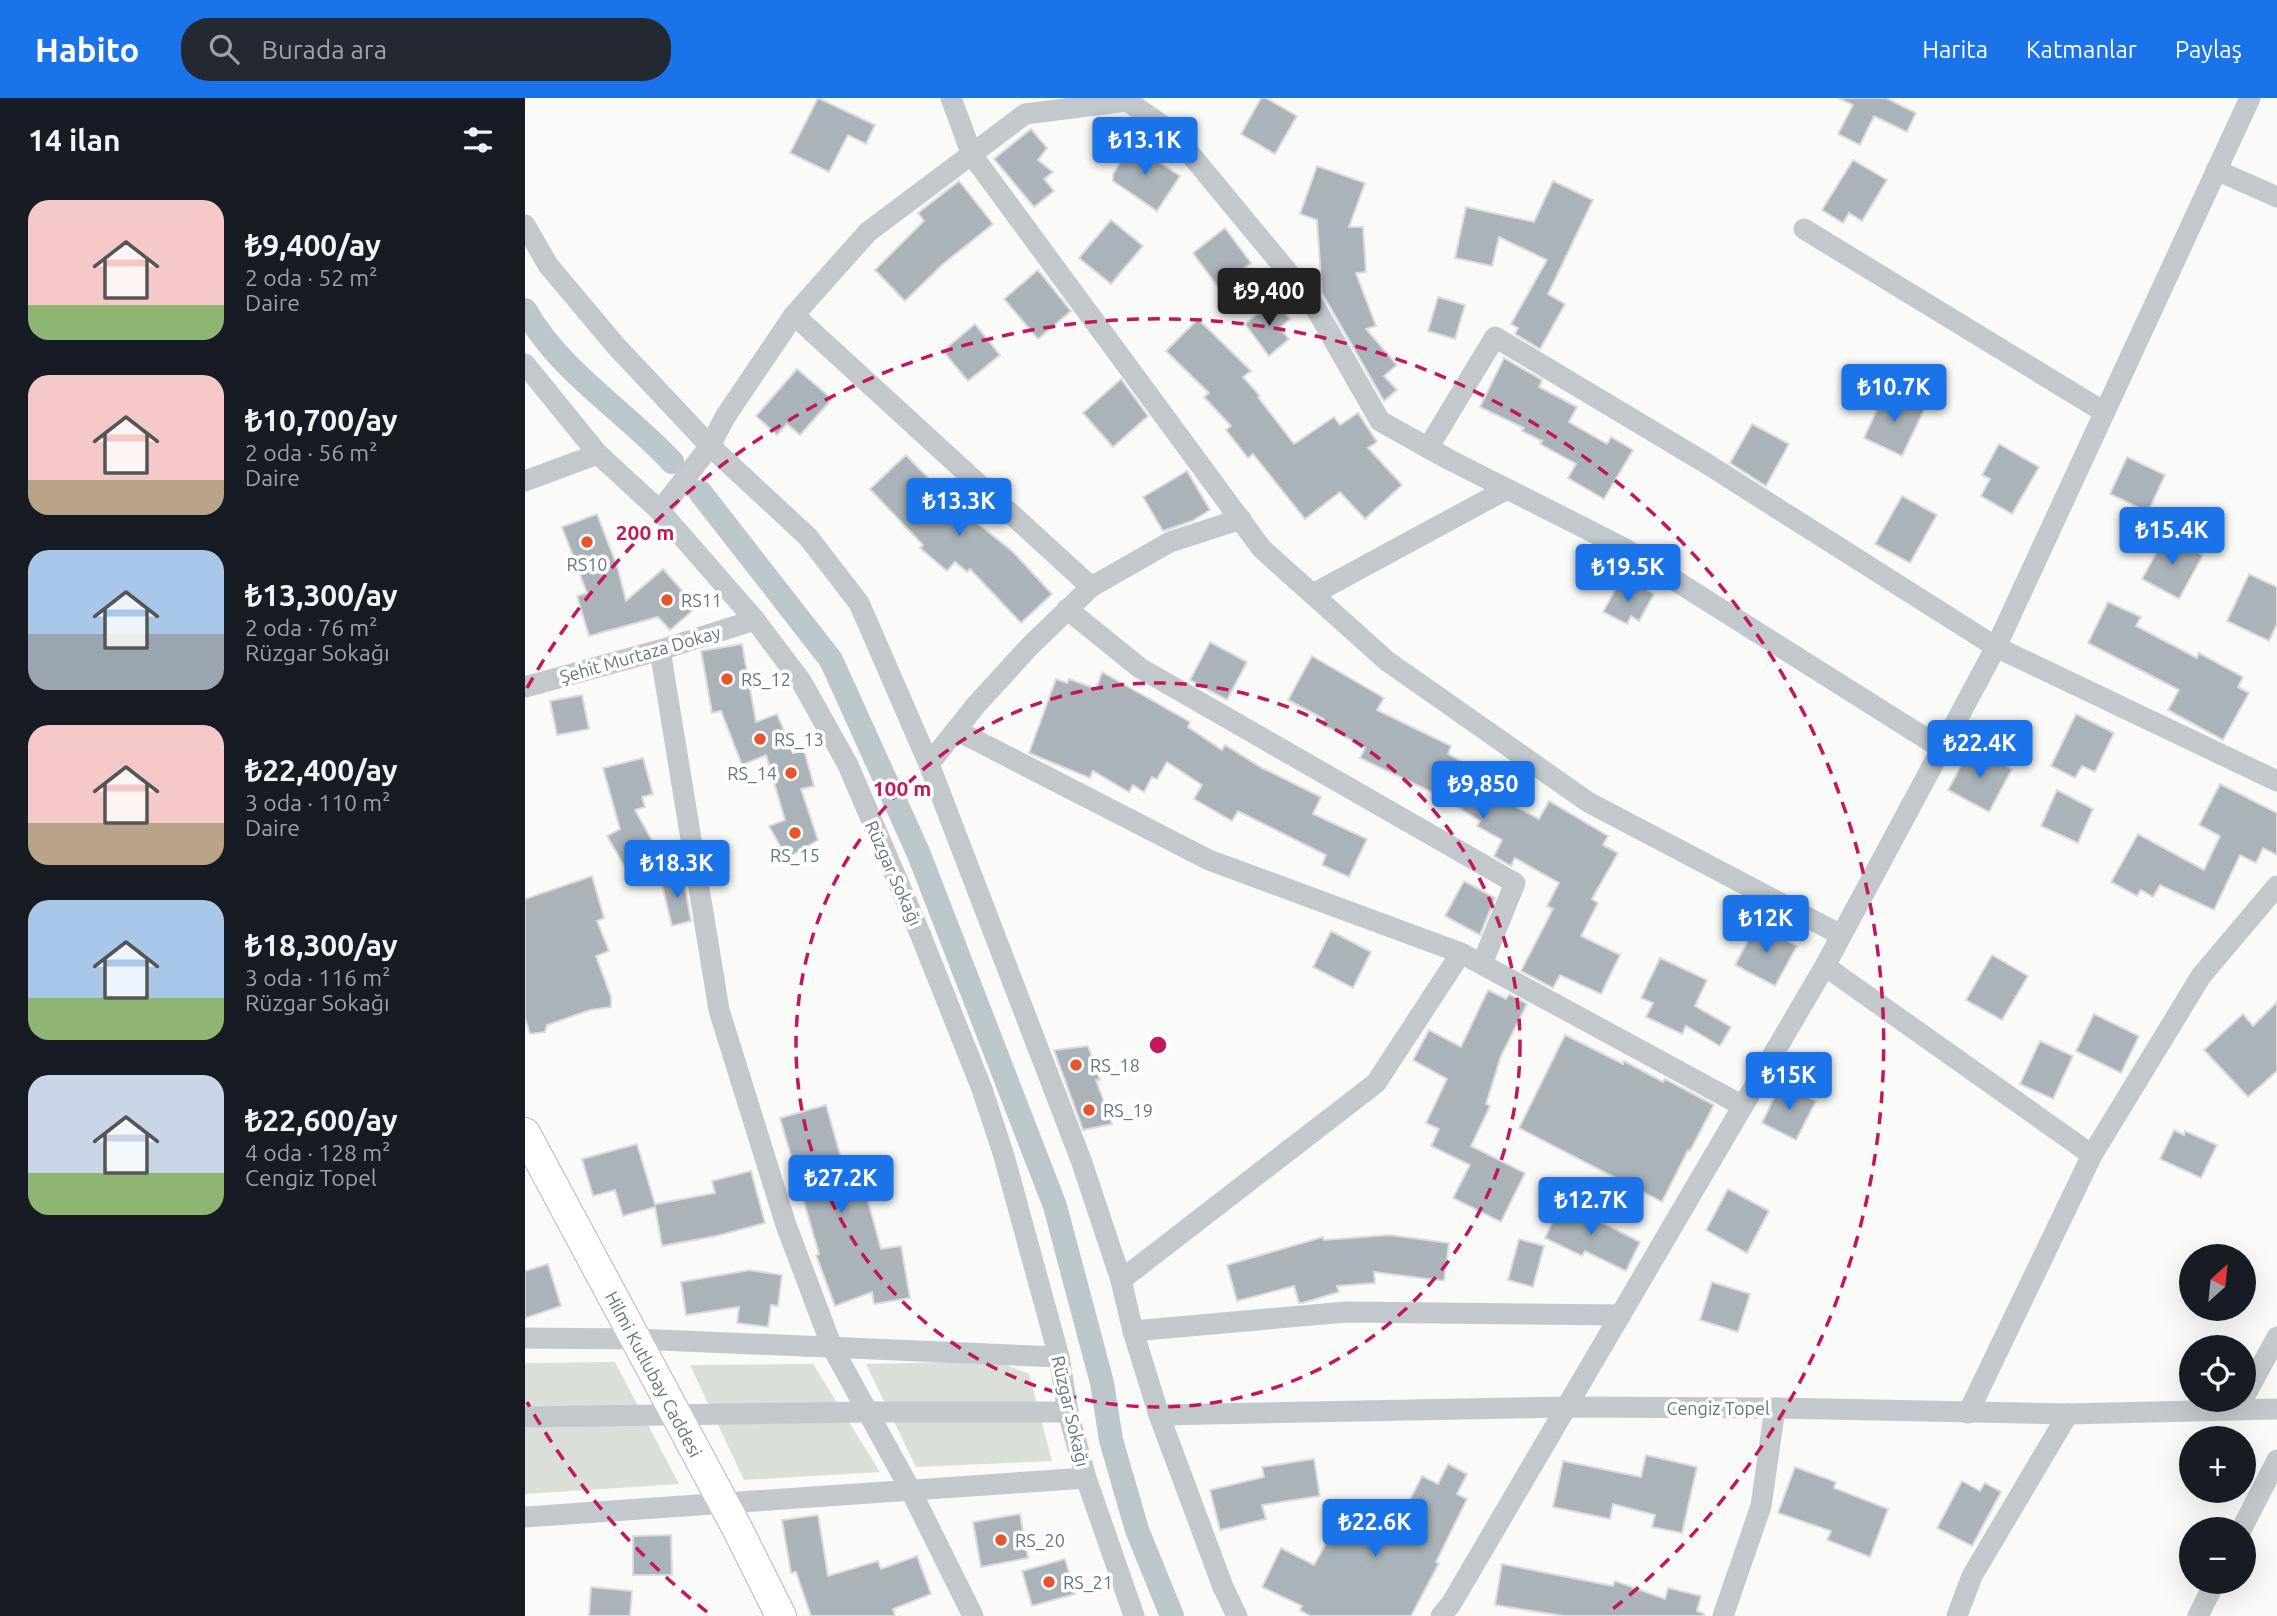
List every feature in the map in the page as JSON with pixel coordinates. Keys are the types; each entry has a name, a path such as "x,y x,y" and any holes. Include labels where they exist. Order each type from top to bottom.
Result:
{"street":[{"path":"951,98 972,155 1262,548 1387,661 1588,802 1841,935"},
{"path":"1441,1616 1451,1604 1825,966 1996,647 2250,98"},
{"path":"660,512 710,446 725,417 794,315 868,232 1025,114 1127,101 1172,132 1311,300 1380,421 1622,547 1941,748"},
{"path":"2216,170 2277,197"},
{"path":"525,225 548,265 615,346 710,446 808,537 859,603 929,764 1081,1160 1121,1280 1133,1331 1159,1415 1223,1587 1237,1616"},
{"path":"1804,229 2104,412"},
{"path":"794,315 1091,587"},
{"path":"1428,448 1495,337 1704,461 1996,647 2277,781"},
{"name":"Rüzgar Sokağı","path":"525,364 598,454 660,512 755,620 801,681 848,765 919,931 986,1100 1059,1357 1068,1412 1086,1478 1134,1616"},
{"path":"525,481 598,454"},
{"path":"1313,594 1507,489"},
{"path":"929,764 1030,646 1091,587 1170,542 1241,519"},
{"path":"1067,609 1140,668 1515,883 1482,964"},
{"name":"Şehit Murtaza Dokay","path":"525,687 660,650 755,620"},
{"path":"660,650 719,1010 786,1225 831,1347 911,1491 972,1616"},
{"path":"956,730 1209,860 1461,953 1743,1106"},
{"path":"1968,1413 2092,1155 2201,976 2277,886"},
{"path":"1121,1280 1376,1083 1461,953"},
{"path":"1825,966 2092,1155"},
{"name":"Hilmi Kutlubay Caddesi","path":"527,1141 636,1339 781,1616"},
{"path":"1133,1331 1346,1312 1621,1315"},
{"path":"2256,1376 2277,1337"},
{"path":"525,1338 636,1339 1059,1357"},
{"name":"Cengiz Topel","path":"2256,1406 2277,1409"},
{"name":"Cengiz Topel","path":"1159,1415 1567,1407 2068,1414 2179,1407"},
{"path":"1723,1616 1761,1506 1776,1408"},
{"path":"525,1417 1068,1412"},
{"path":"1957,1616 1972,1576 2068,1414"},
{"path":"2248,1517 2277,1460"},
{"path":"525,1517 1086,1478"},
{"path":"2198,1616 2209,1594"}],"shaded area":[{"path":"996,1361 1029,1374 1052,1461 916,1467 866,1364"},
{"path":"615,1362 679,1484 525,1494 525,1363"},
{"path":"813,1364 880,1472 744,1480 690,1365"}],"building":[{"path":"818,98 875,125 866,144 848,135 829,172 790,153"},
{"path":"1261,98 1266,98 1297,116 1275,154 1241,134"},
{"path":"1838,98 1886,98 1916,113 1907,132 1874,116 1860,145 1838,134 1853,105"},
{"path":"1031,129 1047,148 1038,160 1053,172 1044,179 1054,191 1034,207 994,159"},
{"path":"1132,144 1180,176 1157,211 1113,181 1113,174"},
{"path":"1853,160 1887,180 1862,221 1849,213 1843,223 1822,210"},
{"path":"1317,166 1365,183 1349,227 1363,227 1366,272 1356,273 1376,326 1366,329 1397,365 1384,376 1397,390 1384,401 1322,293 1317,220 1300,214"},
{"path":"959,181 993,224 943,264 905,301 875,270 924,221 918,213"},
{"path":"1553,181 1593,200 1548,294 1565,304 1540,349 1515,334 1518,328 1511,324 1547,260 1499,237 1492,266 1455,258 1466,207 1534,222"},
{"path":"1111,220 1143,246 1111,284 1079,258"},
{"path":"1225,228 1251,263 1218,287 1193,253"},
{"path":"1038,270 1071,311 1038,339 1004,299"},
{"path":"1438,297 1465,305 1455,339 1428,331"},
{"path":"1274,300 1290,319 1280,328 1289,339 1269,356 1245,324"},
{"path":"1198,319 1251,371 1243,377 1294,444 1334,417 1340,425 1358,413 1377,442 1368,448 1402,485 1365,519 1340,492 1305,519 1253,454 1248,458 1226,430 1231,426 1204,397 1209,393 1166,351"},
{"path":"975,324 1000,355 968,381 943,351"},
{"path":"1504,358 1542,380 1539,387 1577,407 1569,422 1607,444 1611,437 1633,450 1604,499 1568,478 1576,464 1540,444 1542,441 1522,431 1524,428 1480,407"},
{"path":"797,369 832,399 800,435 787,424 777,435 756,416"},
{"path":"1121,379 1148,416 1113,447 1083,413"},
{"path":"1885,392 1924,410 1902,456 1864,438"},
{"path":"1752,424 1789,444 1766,486 1730,463"},
{"path":"1999,444 2039,467 2012,514 1981,496 1990,479 1982,475"},
{"path":"906,455 950,501 1013,552 1052,594 1021,623 970,569 967,572 955,562 947,571 920,548 923,545 870,489"},
{"path":"2127,457 2165,475 2148,512 2110,494"},
{"path":"1187,471 1210,510 1192,521 1163,531 1143,497"},
{"path":"1902,496 1937,515 1910,563 1875,544"},
{"path":"597,514 618,569 626,601 663,569 697,607 670,630 658,617 589,636 577,596 587,593 562,527"},
{"path":"2166,535 2203,555 2179,599 2142,579"},
{"path":"2249,574 2277,587 2277,624 2269,641 2227,621"},
{"path":"1618,585 1633,593 1638,585 1654,594 1639,621 1631,616 1627,624 1603,612"},
{"path":"2108,602 2141,617 2136,626 2197,658 2199,653 2243,677 2238,687 2249,693 2223,740 2168,710 2179,690 2088,643"},
{"path":"1210,642 1247,662 1227,700 1190,680"},
{"path":"742,644 756,722 777,714 793,753 804,750 814,786 801,789 818,840 787,858 769,826 785,820 766,755 742,765 721,711 712,713 701,651"},
{"path":"1312,656 1384,698 1377,710 1451,746 1448,754 1493,779 1486,791 1539,819 1549,801 1608,836 1603,845 1618,853 1592,899 1598,903 1581,936 1620,955 1601,994 1560,975 1553,988 1521,971 1553,909 1547,906 1559,883 1515,858 1511,866 1494,856 1502,840 1477,826 1480,821 1440,796 1360,758 1365,748 1322,724 1324,719 1288,700"},
{"path":"1102,672 1190,722 1188,727 1222,750 1225,745 1262,768 1321,797 1313,814 1367,839 1349,877 1322,865 1326,855 1238,811 1232,821 1194,799 1202,785 1167,762 1157,779 1152,777 1144,792 1133,785 1129,792 1093,771 1090,778 1029,753 1056,679 1067,683 1069,679 1096,689"},
{"path":"582,695 589,729 557,735 550,701"},
{"path":"2076,714 2114,733 2095,772 2082,766 2075,778 2051,766"},
{"path":"1971,747 2012,769 1989,812 1948,790"},
{"path":"643,758 653,794 642,797 645,807 635,810 659,853 627,871 607,836 620,829 603,768"},
{"path":"2220,784 2277,813 2277,855 2263,848 2256,863 2240,855 2214,910 2160,885 2153,897 2141,890 2137,896 2111,882 2138,834 2204,870 2220,836 2199,825"},
{"path":"2057,790 2093,809 2078,843 2041,826"},
{"path":"683,875 691,921 672,926 661,881"},
{"path":"592,876 604,918 597,921 609,951 596,956 611,997 611,1007 590,1010 547,1025 545,1032 530,1034 525,1018 525,899"},
{"path":"1464,881 1495,898 1480,935 1445,916"},
{"path":"1757,924 1797,946 1775,986 1735,965"},
{"path":"1331,931 1371,952 1353,988 1313,967"},
{"path":"1992,955 2028,976 2002,1020 1966,1000"},
{"path":"1660,958 1707,980 1695,1006 1731,1027 1720,1046 1686,1026 1682,1034 1646,1017 1653,1003 1641,998"},
{"path":"1488,990 1506,999 1509,994 1527,1004 1501,1056 1486,1104 1490,1106 1471,1146 1525,1173 1501,1222 1453,1198 1470,1165 1431,1146 1439,1129 1426,1123 1447,1079 1413,1060 1429,1030 1461,1047"},
{"path":"2277,1002 2277,1071 2248,1097 2204,1050 2243,1014 2253,1026"},
{"path":"2094,1014 2139,1036 2121,1073 2076,1051"},
{"path":"1565,1035 1663,1082 1665,1079 1714,1105 1662,1202 1519,1128"},
{"path":"2040,1041 2073,1056 2053,1099 2020,1084"},
{"path":"1088,1046 1100,1080 1096,1080 1112,1124 1083,1130 1054,1050"},
{"path":"1781,1083 1816,1101 1796,1140 1762,1123"},
{"path":"826,1105 843,1165 857,1161 881,1249 901,1246 910,1298 874,1304 872,1292 835,1306 816,1255 819,1254 780,1118"},
{"path":"2174,1130 2184,1135 2185,1131 2217,1145 2201,1178 2160,1159"},
{"path":"637,1144 655,1204 715,1193 712,1181 751,1171 765,1223 662,1246 655,1207 623,1216 615,1190 593,1196 582,1159"},
{"path":"1728,1189 1769,1211 1747,1253 1706,1230"},
{"path":"1562,1202 1640,1242 1626,1271 1585,1251 1582,1256 1545,1238"},
{"path":"1390,1235 1449,1243 1444,1281 1374,1272 1375,1283 1337,1286 1339,1292 1302,1303 1299,1303 1294,1286 1237,1301 1227,1265 1323,1237 1324,1240"},
{"path":"1519,1239 1544,1246 1533,1287 1508,1280"},
{"path":"548,1264 561,1306 525,1318 525,1271"},
{"path":"750,1270 782,1275 778,1306 771,1305 768,1327 737,1323 739,1307 686,1315 681,1282"},
{"path":"1712,1282 1750,1294 1738,1332 1700,1320"},
{"path":"1646,1455 1697,1467 1682,1533 1652,1527 1655,1515 1613,1504 1610,1519 1553,1507 1563,1461 1641,1477"},
{"path":"1314,1459 1320,1496 1262,1505 1266,1519 1220,1530 1210,1490 1264,1477 1262,1467"},
{"path":"1448,1464 1467,1474 1457,1494 1467,1499 1436,1562 1439,1563 1411,1616 1310,1616 1300,1610 1302,1606 1262,1587 1281,1548 1314,1565 1344,1511 1391,1537 1422,1476 1438,1484"},
{"path":"1795,1467 1836,1482 1834,1488 1888,1509 1870,1557 1827,1540 1831,1531 1778,1513"},
{"path":"1962,1481 1980,1491 1985,1483 2001,1492 1972,1546 1937,1528"},
{"name":"RS_20","path":"1020,1514 1028,1558 981,1567 973,1522"},
{"path":"818,1515 828,1576 878,1561 881,1569 917,1556 931,1594 893,1609 895,1616 811,1616 796,1572 791,1573 782,1520"},
{"path":"671,1535 672,1575 633,1575 633,1536"},
{"name":"RS_21","path":"1065,1559 1075,1594 1032,1606 1022,1571"},
{"path":"1502,1564 1613,1586 1615,1581 1665,1599 1668,1588 1701,1596 1697,1611 1704,1616 1564,1616 1495,1605"},
{"path":"591,1587 632,1591 630,1616 589,1616"}],"waterway":[{"path":"525,310 556,353 672,462"},
{"path":"700,492 831,660 918,852 1055,1206 1102,1383 1111,1440 1137,1530 1172,1616"}],"place":[{"name":"RS10","path":"587,542"},
{"name":"RS11","path":"667,600"},
{"name":"RS_12","path":"727,679"},
{"name":"RS_13","path":"760,739"},
{"name":"RS_14","path":"791,773"},
{"name":"RS_15","path":"795,833"},
{"name":"RS_18","path":"1076,1065"},
{"name":"RS_19","path":"1089,1110"},
{"name":"RS_20","path":"1001,1540"},
{"name":"RS_21","path":"1049,1582"}]}
